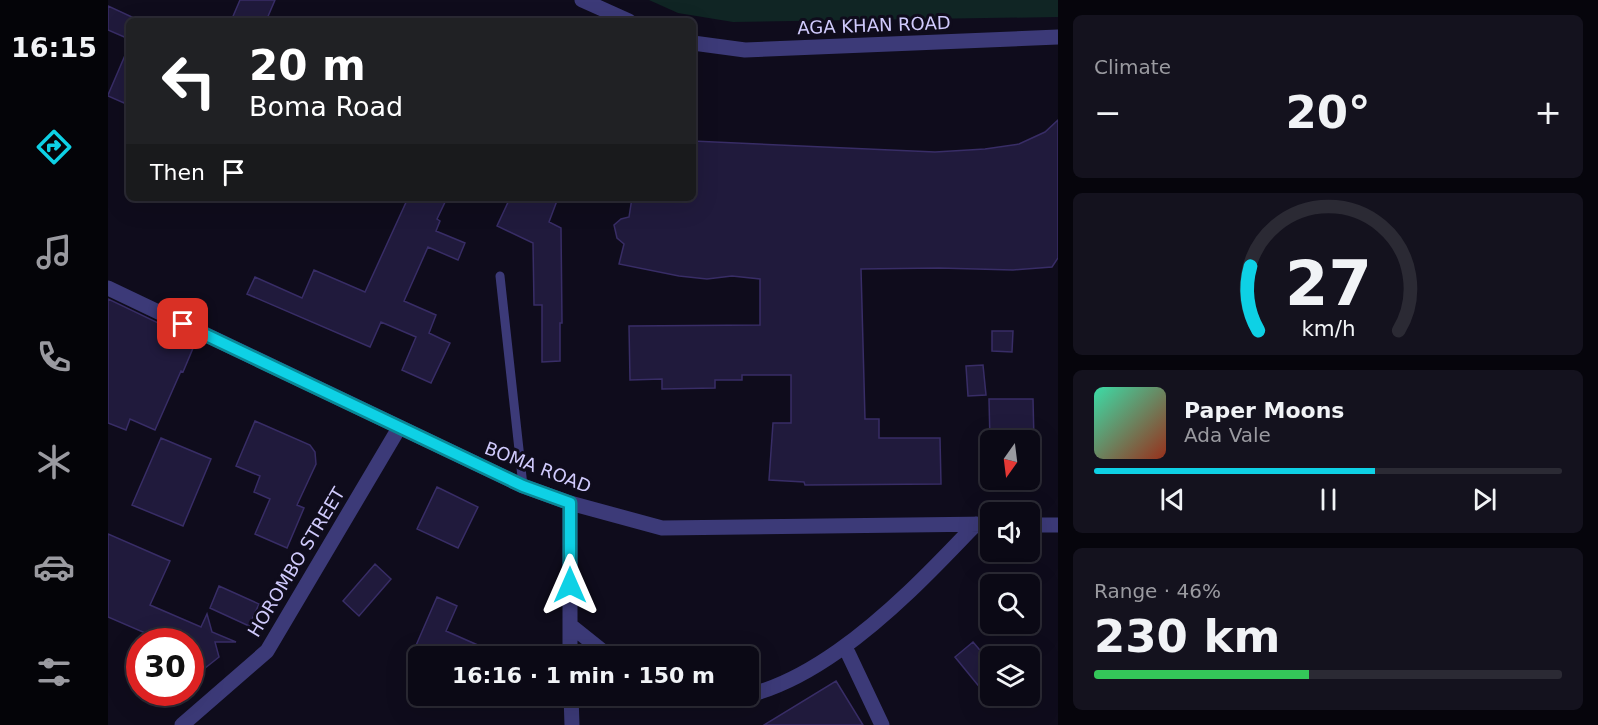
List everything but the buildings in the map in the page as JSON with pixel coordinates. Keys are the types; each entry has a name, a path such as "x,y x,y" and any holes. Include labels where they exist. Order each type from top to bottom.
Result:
{"street":[{"path":"582,0 622,18"},
{"name":"AGA KHAN ROAD","path":"696,43 744,50 1058,37"},
{"name":"BOMA ROAD","path":"108,288 523,486 570,503 662,528 980,524"},
{"name":"HOROMBO STREET","path":"182,725 267,651 399,428"},
{"path":"570,503 570,646"},
{"path":"1040,525 1058,525"},
{"path":"759,702 794,689 825,671 848,653 980,527"},
{"path":"570,625 596,646"},
{"path":"848,653 882,725"},
{"path":"571,706 572,725"},
{"path":"702,706 731,706"}],"lane":[{"path":"500,276 523,486"}],"green space":[{"path":"649,0 1058,0 1058,17 733,22 678,13"}],"route":[{"path":"183,324 523,486 570,503 570,585"}]}
